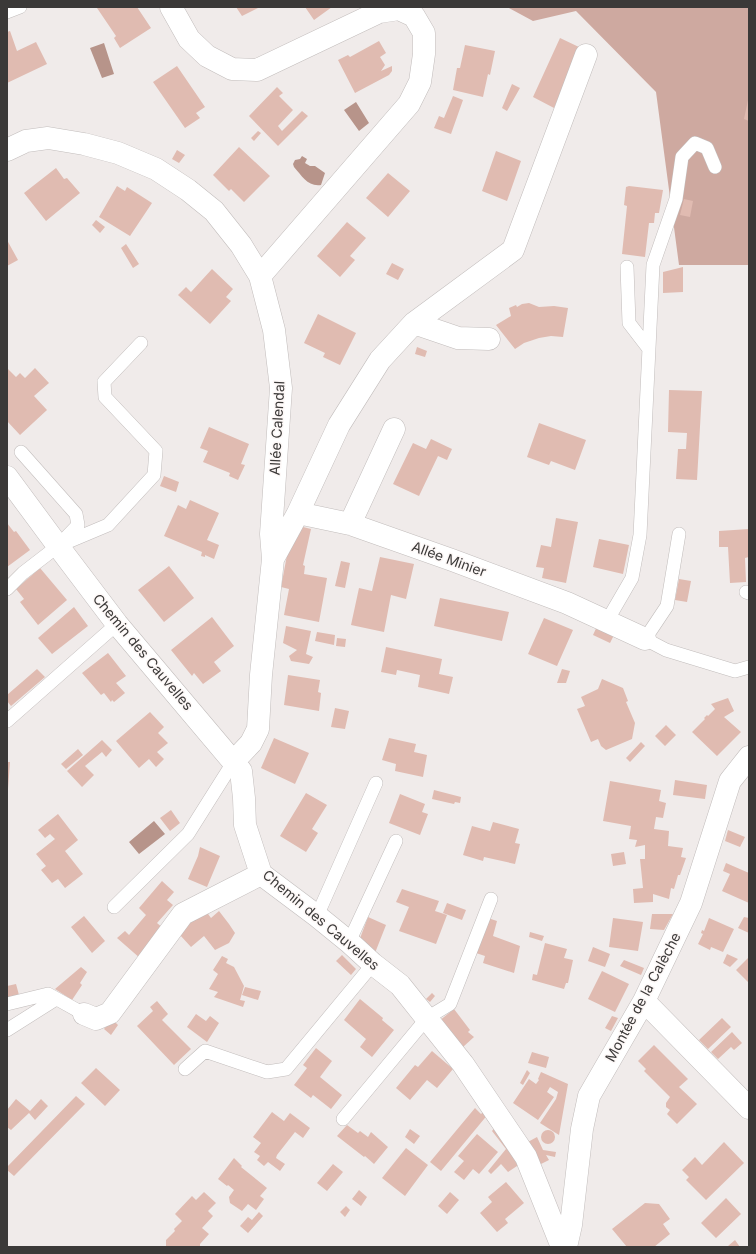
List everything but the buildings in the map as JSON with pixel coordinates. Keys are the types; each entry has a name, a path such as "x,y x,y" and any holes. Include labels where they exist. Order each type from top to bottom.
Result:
{"street":[{"path":"171,7 189,39 207,56 232,69 257,70 379,12 399,9 414,16 424,33 424,54 420,82 409,104 260,276"},
{"path":"273,559 298,512 340,425 380,360 414,323 513,250 586,55"},
{"name":"Allée Calendal","path":"7,150 26,142 48,138 105,149 156,169 188,190 214,211 241,244 260,276 274,330 281,388 271,534 273,559 261,675 258,729 251,743 234,761"},
{"path":"414,323 458,338 489,339"},
{"path":"350,524 394,429"},
{"name":"Chemin des Cauvelles","path":"7,477 117,624 241,771 245,825 261,874 317,916 400,985 463,1064 526,1157 562,1247"},
{"name":"Allée Minier","path":"298,512 350,524 529,589 607,621 645,639"},
{"name":"Montée de la Calèche","path":"566,1247 571,1225 582,1129 589,1096 644,1001 691,904 730,781 749,757"},
{"path":"84,1014 96,1018 110,1012 183,914 261,874"},
{"path":"644,1001 749,1108"}],"lane":[{"path":"7,12 20,7"},
{"path":"607,621 632,578 640,535 653,266 676,199 682,157 695,143 707,148 715,167"},
{"path":"627,267 629,323 648,349"},
{"path":"58,546 108,525 154,475 156,451 105,397 104,382 141,342"},
{"path":"7,589 23,573 58,546 78,525 76,514 21,452"},
{"path":"679,534 666,606 645,639 666,650 735,671 749,667"},
{"path":"7,721 117,624"},
{"path":"114,907 188,834 234,761"},
{"path":"317,916 376,783"},
{"path":"349,942 396,841"},
{"path":"344,1119 427,1018 450,1004 491,900"},
{"path":"185,1069 205,1051 267,1072 286,1069 373,964"},
{"path":"7,1004 48,994 84,1014"},
{"path":"7,1030 56,999"}],"shaded area":[{"path":"507,7 749,7 749,265 679,265 656,92 576,11 533,21"},
{"path":"104,43 114,74 102,78 90,48"},
{"path":"356,102 369,123 359,131 344,110"},
{"path":"302,156 307,159 305,163 310,166 315,166 325,173 321,185 309,183 294,167 293,164 295,160 300,159"},
{"path":"154,821 165,834 139,854 129,842"}]}
